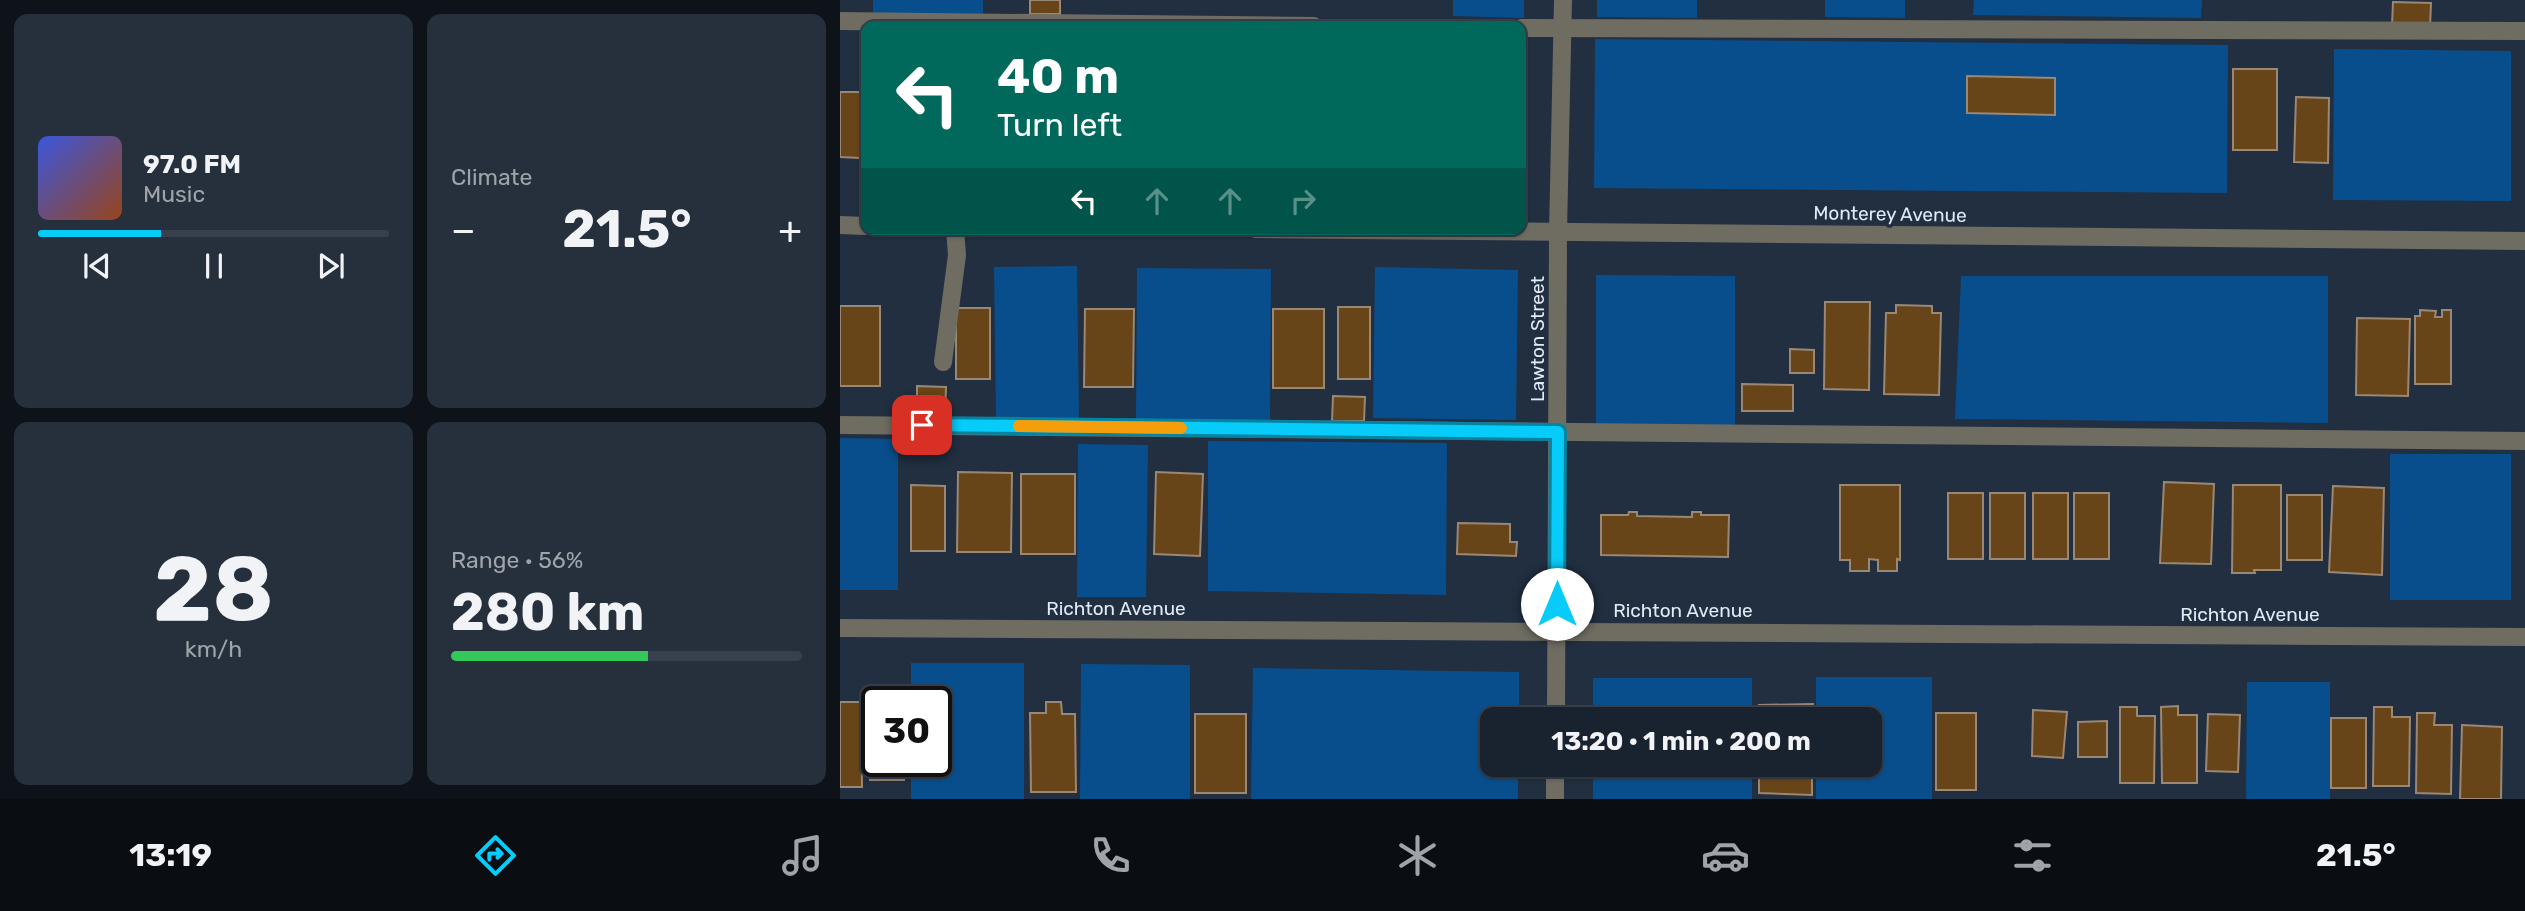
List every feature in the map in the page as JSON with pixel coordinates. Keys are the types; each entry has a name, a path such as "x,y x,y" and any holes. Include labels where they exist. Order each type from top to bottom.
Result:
{"street":[{"name":"Lawton Street","path":"1556,707 1558,232 1563,0"},
{"path":"840,21 861,21"},
{"path":"1526,29 2525,31"},
{"path":"840,225 861,226"},
{"name":"Monterey Avenue","path":"1526,232 2525,241"},
{"path":"943,362 957,255 955,235"},
{"path":"840,425 2525,441"},
{"name":"Richton Avenue","path":"840,628 2525,637"},
{"path":"1555,777 1555,799"}],"shaded area":[{"path":"873,0 983,0 983,17 873,16"},
{"path":"1453,0 1524,0 1524,18 1453,16"},
{"path":"1597,0 1697,0 1697,18 1597,17"},
{"path":"1825,0 1905,0 1905,18 1825,17"},
{"path":"1974,0 2202,0 2201,18 1973,15"},
{"path":"1595,39 2228,45 2227,193 1594,188"},
{"path":"2334,49 2511,51 2511,201 2333,200"},
{"path":"1077,266 1079,419 996,420 994,267"},
{"path":"1375,267 1518,270 1516,420 1373,418"},
{"path":"1137,268 1271,269 1270,420 1136,419"},
{"path":"1596,275 1735,276 1735,427 1596,426"},
{"path":"1961,276 2328,276 2328,423 1955,419"},
{"path":"840,438 898,439 898,590 840,590"},
{"path":"1208,441 1447,443 1446,595 1208,591"},
{"path":"1078,444 1148,445 1146,597 1077,597"},
{"path":"2390,454 2511,454 2511,600 2390,600"},
{"path":"911,663 1024,663 1024,799 911,799 911,777 952,777 952,686 911,686"},
{"path":"1081,664 1190,665 1190,799 1080,799"},
{"path":"1253,668 1519,672 1519,707 1480,707 1480,777 1518,777 1518,799 1251,799"},
{"path":"1816,677 1932,677 1932,799 1816,799 1816,777 1882,777 1882,707 1816,707"},
{"path":"1593,678 1752,678 1752,707 1593,707"},
{"path":"2247,682 2330,682 2330,799 2246,799"},
{"path":"1593,777 1752,777 1752,799 1593,799"}],"building":[{"path":"1030,0 1060,0 1060,14 1030,14"},
{"path":"2393,2 2431,3 2430,27 2392,26"},
{"path":"2233,69 2277,69 2277,150 2233,150"},
{"path":"1967,76 2055,78 2055,115 1967,113"},
{"path":"840,92 861,92 860,158 840,157"},
{"path":"2296,97 2329,98 2328,163 2294,162"},
{"path":"1825,302 1870,302 1869,390 1824,389"},
{"path":"1896,305 1932,306 1932,313 1941,313 1939,395 1884,394 1886,313 1896,313"},
{"path":"840,306 880,306 880,386 840,386"},
{"path":"1338,307 1370,307 1370,379 1338,379"},
{"path":"956,308 990,308 990,379 956,379"},
{"path":"1085,309 1134,309 1133,387 1084,387"},
{"path":"1273,309 1324,309 1324,388 1273,388"},
{"path":"2420,310 2436,311 2435,317 2442,317 2442,310 2451,310 2451,384 2415,384 2415,316 2420,316"},
{"path":"2357,318 2410,319 2408,396 2356,395"},
{"path":"1790,349 1814,350 1814,373 1790,373"},
{"path":"1742,384 1793,385 1793,411 1742,411"},
{"path":"917,386 946,387 945,416 917,414"},
{"path":"1333,396 1365,397 1364,421 1332,421"},
{"path":"958,472 1012,473 1011,552 957,552"},
{"path":"1156,472 1203,474 1200,556 1154,554"},
{"path":"1021,474 1075,474 1075,554 1021,554"},
{"path":"2164,482 2214,484 2211,564 2160,563"},
{"path":"911,485 945,486 945,551 911,551"},
{"path":"1840,485 1900,485 1900,560 1897,559 1897,571 1878,571 1878,560 1869,559 1869,571 1850,571 1850,560 1840,560"},
{"path":"2233,485 2281,485 2281,570 2232,573"},
{"path":"2333,486 2384,488 2382,575 2329,572"},
{"path":"1948,493 1983,493 1983,559 1948,559"},
{"path":"1990,493 2025,493 2025,559 1990,559"},
{"path":"2033,493 2068,493 2068,559 2033,559"},
{"path":"2074,493 2109,493 2109,559 2074,559"},
{"path":"2287,495 2322,495 2322,560 2287,560"},
{"path":"1629,512 1637,512 1637,516 1692,517 1692,512 1701,512 1701,515 1729,515 1728,557 1601,555 1601,515 1628,515"},
{"path":"1458,523 1510,524 1510,542 1517,542 1516,556 1457,554"},
{"path":"840,702 861,702 862,787 840,787"},
{"path":"1046,702 1061,702 1062,714 1075,714 1076,792 1031,792 1030,713 1046,713"},
{"path":"1813,704 1813,707 1759,707"},
{"path":"2178,706 2178,715 2197,715 2197,783 2162,783 2161,707"},
{"path":"2120,707 2137,707 2137,716 2155,716 2154,783 2120,783"},
{"path":"2374,707 2392,707 2392,717 2410,717 2409,786 2373,786"},
{"path":"2033,710 2067,712 2063,758 2032,756"},
{"path":"1936,713 1976,713 1976,790 1936,790"},
{"path":"2417,713 2435,713 2434,725 2452,725 2451,794 2416,793"},
{"path":"1195,714 1246,714 1246,793 1195,793"},
{"path":"2208,714 2240,715 2238,772 2206,771"},
{"path":"2331,718 2366,718 2366,788 2331,788"},
{"path":"2107,721 2107,757 2078,757 2078,722"},
{"path":"2462,725 2502,727 2501,799 2460,799"},
{"path":"870,777 904,777 904,780 870,780"},
{"path":"1759,777 1812,777 1812,795 1759,793"}],"slow traffic":[{"path":"1019,426 1181,428"}],"route":[{"path":"922,425 1558,432 1557,604"}]}
